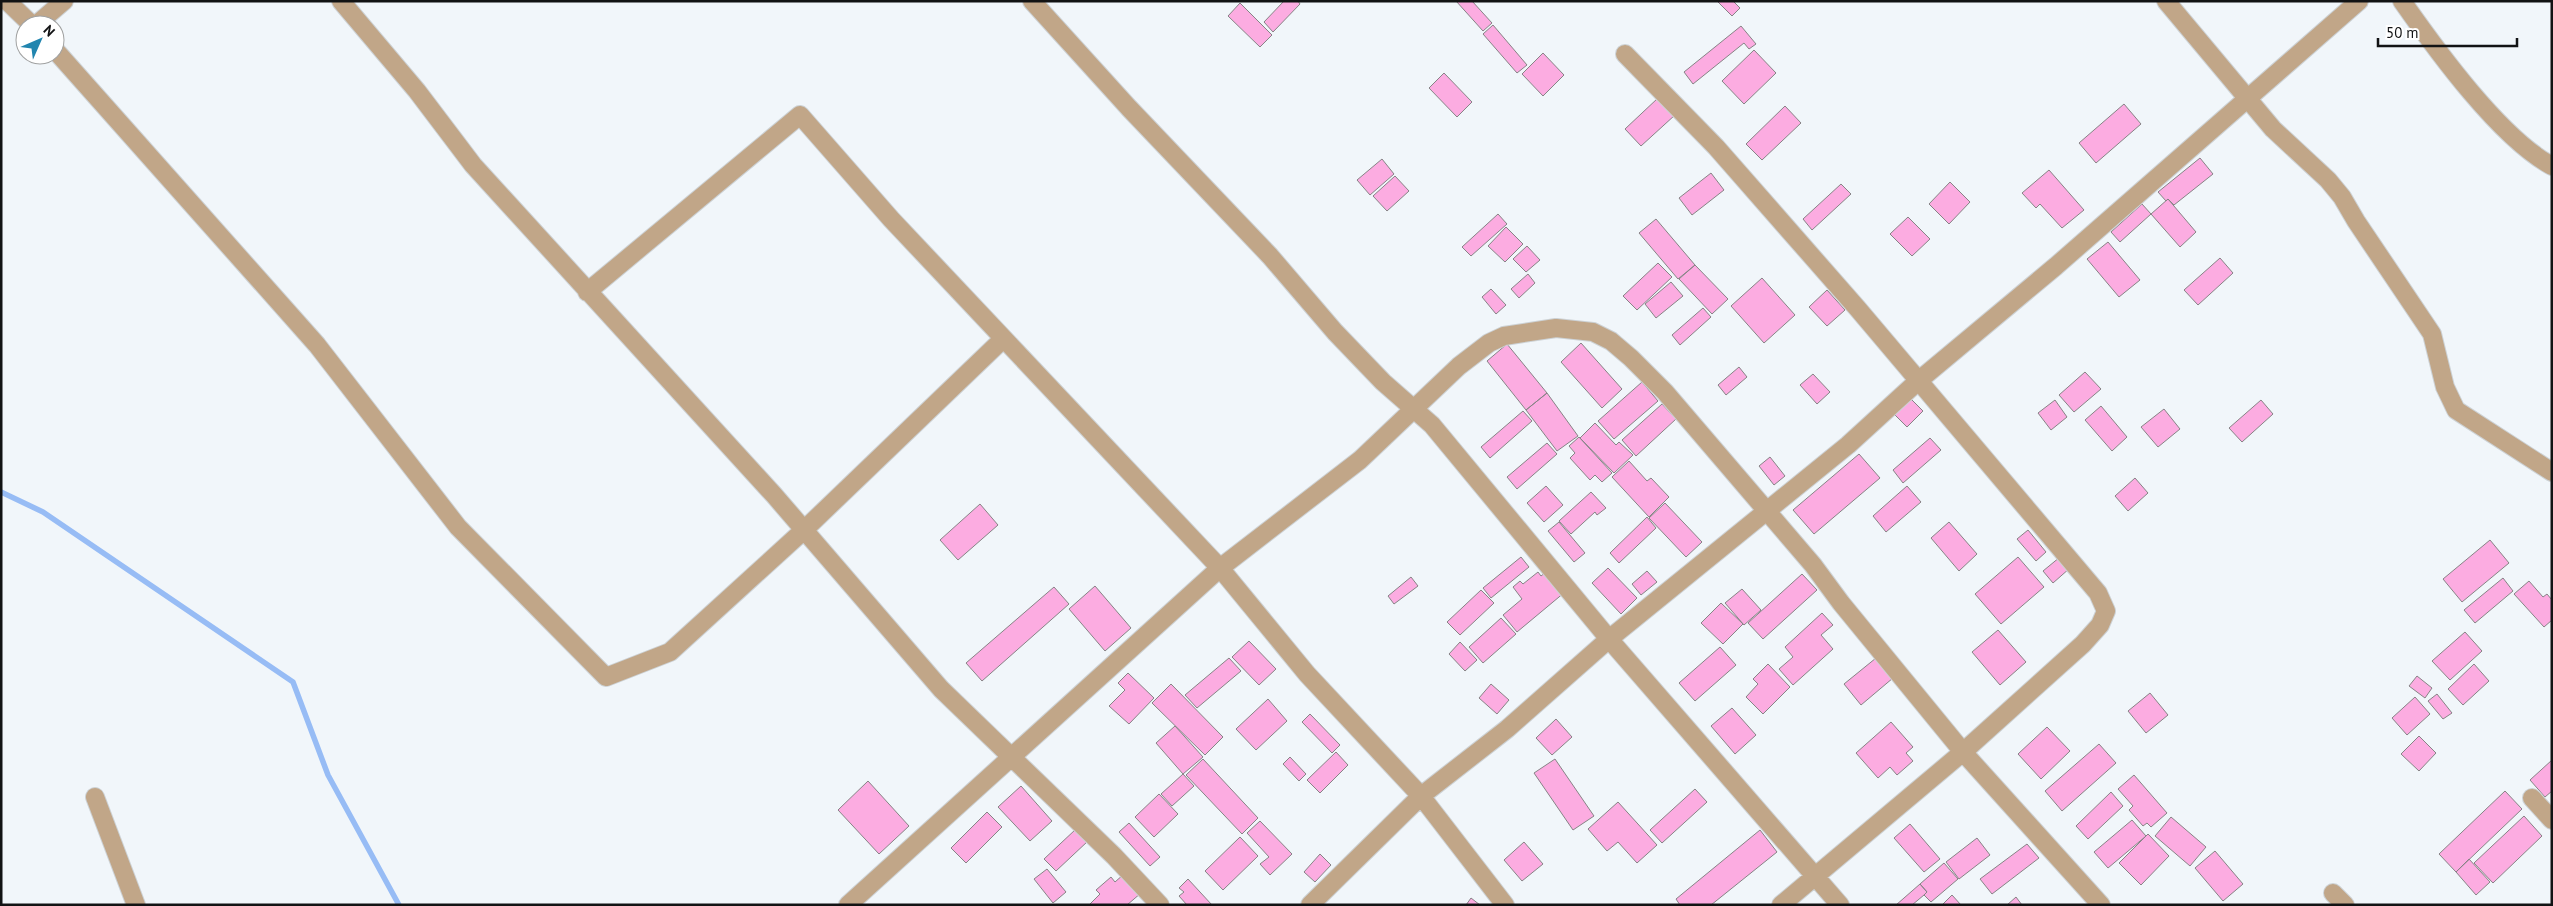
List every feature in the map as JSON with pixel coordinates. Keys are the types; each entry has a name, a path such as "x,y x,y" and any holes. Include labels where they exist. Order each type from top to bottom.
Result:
{"street":[{"path":"7,1 23,15"},
{"path":"46,15 64,1"},
{"path":"341,1 417,91 473,165 774,495 941,689 1095,837 1160,905"},
{"path":"1032,1 1129,108 1256,242 1335,332 1383,382 1432,425 1609,639 1840,905"},
{"path":"2166,1 2246,100 2273,130 2328,180 2342,197 2432,334 2445,387 2456,410 2552,472"},
{"path":"1310,905 1421,796 1507,729 1609,639 1765,510 1848,445 1917,382 2056,266 2359,1"},
{"path":"2402,1 2467,85 2504,127 2530,154 2552,166"},
{"path":"1625,54 1716,147 1858,309 1917,382 2098,593 2106,611 2100,625 2083,644 1963,752 1781,905"},
{"path":"65,61 317,346 458,526 606,677 670,652 804,530 1004,339"},
{"path":"587,292 800,115 891,219 1220,568 1308,674 1421,796 1505,905"},
{"path":"848,905 1220,568 1354,466 1459,366 1489,343 1504,336 1556,328 1593,332 1610,341 1631,358 1665,392 1813,565 1840,603 1963,752 2101,905"},
{"path":"95,797 136,905"},
{"path":"2532,798 2552,820"}],"building":[{"path":"1284,1 1298,1 1300,4 1273,32 1264,22"},
{"path":"1456,1 1472,1 1492,23 1483,31"},
{"path":"1717,1 1733,1 1740,8 1732,16"},
{"path":"1240,3 1272,35 1260,47 1228,16"},
{"path":"1493,25 1527,65 1517,73 1483,34"},
{"path":"1741,26 1756,44 1749,49 1744,43 1693,84 1684,72"},
{"path":"1754,50 1776,73 1744,104 1722,81"},
{"path":"1543,53 1564,75 1543,96 1522,74"},
{"path":"1444,73 1472,102 1457,117 1429,88"},
{"path":"1658,98 1675,115 1641,146 1625,129"},
{"path":"2124,104 2141,124 2096,163 2079,143"},
{"path":"1785,106 1801,123 1762,160 1746,144"},
{"path":"2200,158 2213,174 2174,205 2168,199 2166,201 2158,192"},
{"path":"1382,159 1394,174 1370,195 1357,180"},
{"path":"2049,170 2084,210 2062,228 2040,204 2036,208 2022,193"},
{"path":"1711,173 1724,190 1692,215 1679,198"},
{"path":"1395,176 1409,191 1387,211 1373,196"},
{"path":"1950,182 1970,202 1949,224 1929,204"},
{"path":"1841,184 1851,194 1812,230 1803,219"},
{"path":"2168,199 2196,232 2180,247 2151,214"},
{"path":"2142,204 2151,214 2120,242 2111,232"},
{"path":"1498,214 1507,224 1471,256 1462,247"},
{"path":"1908,217 1930,239 1912,256 1890,234"},
{"path":"1656,219 1695,265 1678,279 1639,233"},
{"path":"1506,227 1523,244 1505,262 1488,246"},
{"path":"2108,242 2140,280 2119,297 2087,259"},
{"path":"1527,246 1540,260 1526,272 1513,259"},
{"path":"2220,258 2233,273 2198,305 2184,290"},
{"path":"1658,263 1672,277 1637,310 1623,296"},
{"path":"1695,265 1728,299 1712,314 1679,279"},
{"path":"1528,274 1535,283 1519,298 1511,289"},
{"path":"1762,278 1795,315 1764,343 1731,306"},
{"path":"1671,282 1683,296 1656,318 1645,304"},
{"path":"1491,289 1506,305 1496,314 1482,297"},
{"path":"1827,290 1845,310 1827,326 1809,307"},
{"path":"1703,308 1711,317 1680,345 1672,335"},
{"path":"1581,343 1622,389 1602,408 1561,362"},
{"path":"1507,344 1547,393 1526,410 1487,361"},
{"path":"1739,367 1747,377 1726,395 1718,385"},
{"path":"2085,372 2101,389 2074,412 2059,395"},
{"path":"1813,374 1830,392 1817,404 1800,385"},
{"path":"1642,382 1658,401 1614,439 1598,421"},
{"path":"1547,393 1578,436 1557,451 1526,410"},
{"path":"1911,399 1923,411 1907,427 1895,415"},
{"path":"2055,400 2067,417 2051,430 2038,413"},
{"path":"2261,400 2273,414 2242,442 2229,428"},
{"path":"1662,404 1676,419 1636,456 1622,440"},
{"path":"2101,406 2127,437 2112,451 2085,420"},
{"path":"2164,409 2180,429 2158,447 2141,427"},
{"path":"1523,411 1532,421 1490,458 1481,447"},
{"path":"1595,423 1616,445 1619,442 1633,455 1614,473 1580,438"},
{"path":"1579,437 1612,473 1602,482 1595,475 1590,480 1570,458 1575,453 1569,446"},
{"path":"1930,438 1941,450 1903,483 1893,470"},
{"path":"1547,443 1557,454 1517,489 1507,477"},
{"path":"1859,454 1880,478 1814,534 1793,510"},
{"path":"1770,457 1785,476 1774,485 1759,466"},
{"path":"1629,461 1647,481 1651,478 1669,497 1649,517 1612,477"},
{"path":"2135,478 2148,493 2128,511 2115,496"},
{"path":"1546,486 1563,505 1544,522 1527,503"},
{"path":"1907,486 1921,502 1886,532 1873,516"},
{"path":"1591,492 1606,508 1597,515 1595,512 1571,534 1559,521"},
{"path":"1665,503 1702,542 1686,557 1649,518"},
{"path":"980,504 998,525 958,560 940,540"},
{"path":"1647,517 1656,528 1619,563 1610,553"},
{"path":"1559,522 1585,553 1574,562 1548,531"},
{"path":"1949,522 1977,554 1959,571 1931,538"},
{"path":"2028,530 2046,552 2036,561 2017,539"},
{"path":"2490,540 2509,563 2462,602 2443,579"},
{"path":"1521,557 1529,567 1491,598 1483,588"},
{"path":"2018,557 2044,587 2001,624 1975,594"},
{"path":"2060,557 2070,568 2053,583 2043,571"},
{"path":"1608,568 1637,598 1621,614 1592,583"},
{"path":"1547,571 1565,592 1517,632 1503,615 1522,599 1513,587 1520,581 1523,584 1538,572 1541,576"},
{"path":"1647,571 1657,582 1641,595 1632,584"},
{"path":"1802,574 1817,590 1763,639 1748,623"},
{"path":"1411,577 1418,586 1394,604 1388,596"},
{"path":"2503,578 2513,591 2475,623 2464,610"},
{"path":"2529,581 2543,597 2547,594 2552,600 2552,620 2544,627 2514,594"},
{"path":"1095,586 1131,628 1105,651 1069,609"},
{"path":"1054,587 1069,604 982,681 966,663"},
{"path":"1742,589 1761,610 1744,625 1725,603"},
{"path":"1481,590 1494,603 1460,635 1447,622"},
{"path":"1721,603 1743,624 1723,644 1701,623"},
{"path":"1822,613 1833,625 1821,635 1833,649 1793,685 1779,669 1793,657 1785,647"},
{"path":"1501,618 1516,634 1483,663 1469,647"},
{"path":"1998,630 2026,662 2000,685 1972,652"},
{"path":"2465,632 2482,651 2450,680 2432,661"},
{"path":"1249,641 1276,669 1259,685 1232,657"},
{"path":"1460,642 1477,660 1465,671 1449,654"},
{"path":"1720,647 1736,665 1695,701 1679,683"},
{"path":"1229,658 1241,671 1197,708 1185,695"},
{"path":"1876,658 1893,678 1861,705 1844,684"},
{"path":"1768,664 1790,687 1763,714 1746,697 1758,684 1753,679"},
{"path":"2474,664 2489,681 2463,705 2448,689"},
{"path":"1128,673 1154,698 1129,724 1109,706 1125,690 1118,683"},
{"path":"2417,676 2432,688 2425,698 2409,686"},
{"path":"1171,684 1223,737 1205,755 1152,703"},
{"path":"1491,684 1509,700 1497,714 1479,698"},
{"path":"2150,693 2168,715 2146,733 2128,711"},
{"path":"2437,694 2452,713 2443,719 2428,701"},
{"path":"2415,697 2430,714 2407,735 2392,718"},
{"path":"1268,699 1287,721 1256,750 1236,729"},
{"path":"1732,708 1756,735 1735,754 1711,726"},
{"path":"1310,714 1340,745 1332,753 1302,722"},
{"path":"1556,719 1572,737 1552,755 1536,738"},
{"path":"1891,722 1913,747 1906,753 1913,761 1897,775 1890,767 1878,778 1856,753"},
{"path":"1175,726 1203,757 1183,774 1156,743"},
{"path":"2047,727 2070,751 2041,779 2018,754"},
{"path":"2419,736 2436,753 2419,771 2401,754"},
{"path":"2099,744 2116,763 2062,811 2045,791"},
{"path":"1336,752 1348,765 1320,793 1307,780"},
{"path":"1290,757 1306,774 1299,781 1283,764"},
{"path":"1203,759 1258,818 1242,834 1186,775"},
{"path":"1555,759 1594,816 1573,830 1534,773"},
{"path":"2552,760 2552,791 2545,797 2530,780"},
{"path":"1183,774 1194,786 1172,806 1161,794"},
{"path":"2134,775 2167,813 2151,827 2147,823 2143,826 2129,810 2133,806 2118,789"},
{"path":"868,781 909,826 879,854 838,810"},
{"path":"1021,786 1052,821 1030,841 998,807"},
{"path":"1695,789 1707,802 1662,843 1650,830"},
{"path":"2505,791 2522,809 2456,872 2439,854"},
{"path":"2111,792 2123,806 2088,839 2076,826"},
{"path":"1159,794 1178,814 1154,837 1135,817"},
{"path":"1618,802 1657,845 1637,863 1618,842 1607,851 1588,829"},
{"path":"987,812 1002,827 966,863 951,848"},
{"path":"2524,816 2542,836 2493,883 2474,863"},
{"path":"2171,817 2206,847 2190,866 2155,836"},
{"path":"2132,820 2146,836 2108,868 2094,852"},
{"path":"1260,821 1292,854 1270,875 1260,864 1269,857 1247,833"},
{"path":"1129,823 1160,857 1150,866 1119,832"},
{"path":"1910,824 1940,859 1924,872 1894,838"},
{"path":"1076,829 1088,841 1056,871 1044,859"},
{"path":"1760,830 1777,852 1711,905 1680,905 1676,899"},
{"path":"2148,834 2169,856 2141,885 2119,863"},
{"path":"1240,837 1258,856 1223,890 1205,871"},
{"path":"1977,838 1990,855 1959,879 1946,862"},
{"path":"1524,842 1543,864 1522,881 1504,860"},
{"path":"2027,844 2039,858 1992,894 1980,879"},
{"path":"2215,851 2243,884 2223,901 2195,868"},
{"path":"1320,854 1331,865 1315,882 1304,872"},
{"path":"2469,859 2490,882 2476,895 2456,872"},
{"path":"1944,863 1958,879 1931,902 1924,895 1927,892 1920,884"},
{"path":"1047,869 1066,892 1053,903 1034,879"},
{"path":"1124,874 1141,893 1127,905 1089,905 1100,894 1096,890 1111,877 1115,882"},
{"path":"1188,879 1212,905 1187,905 1179,896 1184,892 1179,888"},
{"path":"1920,884 1927,892 1924,895 1912,905 1896,905"},
{"path":"1952,895 1961,905 1942,905"},
{"path":"2016,897 2022,905 2007,905"},
{"path":"1471,898 1480,905 1466,905"}],"waterway":[{"path":"1,492 43,512 293,682 328,775 399,905"}]}
